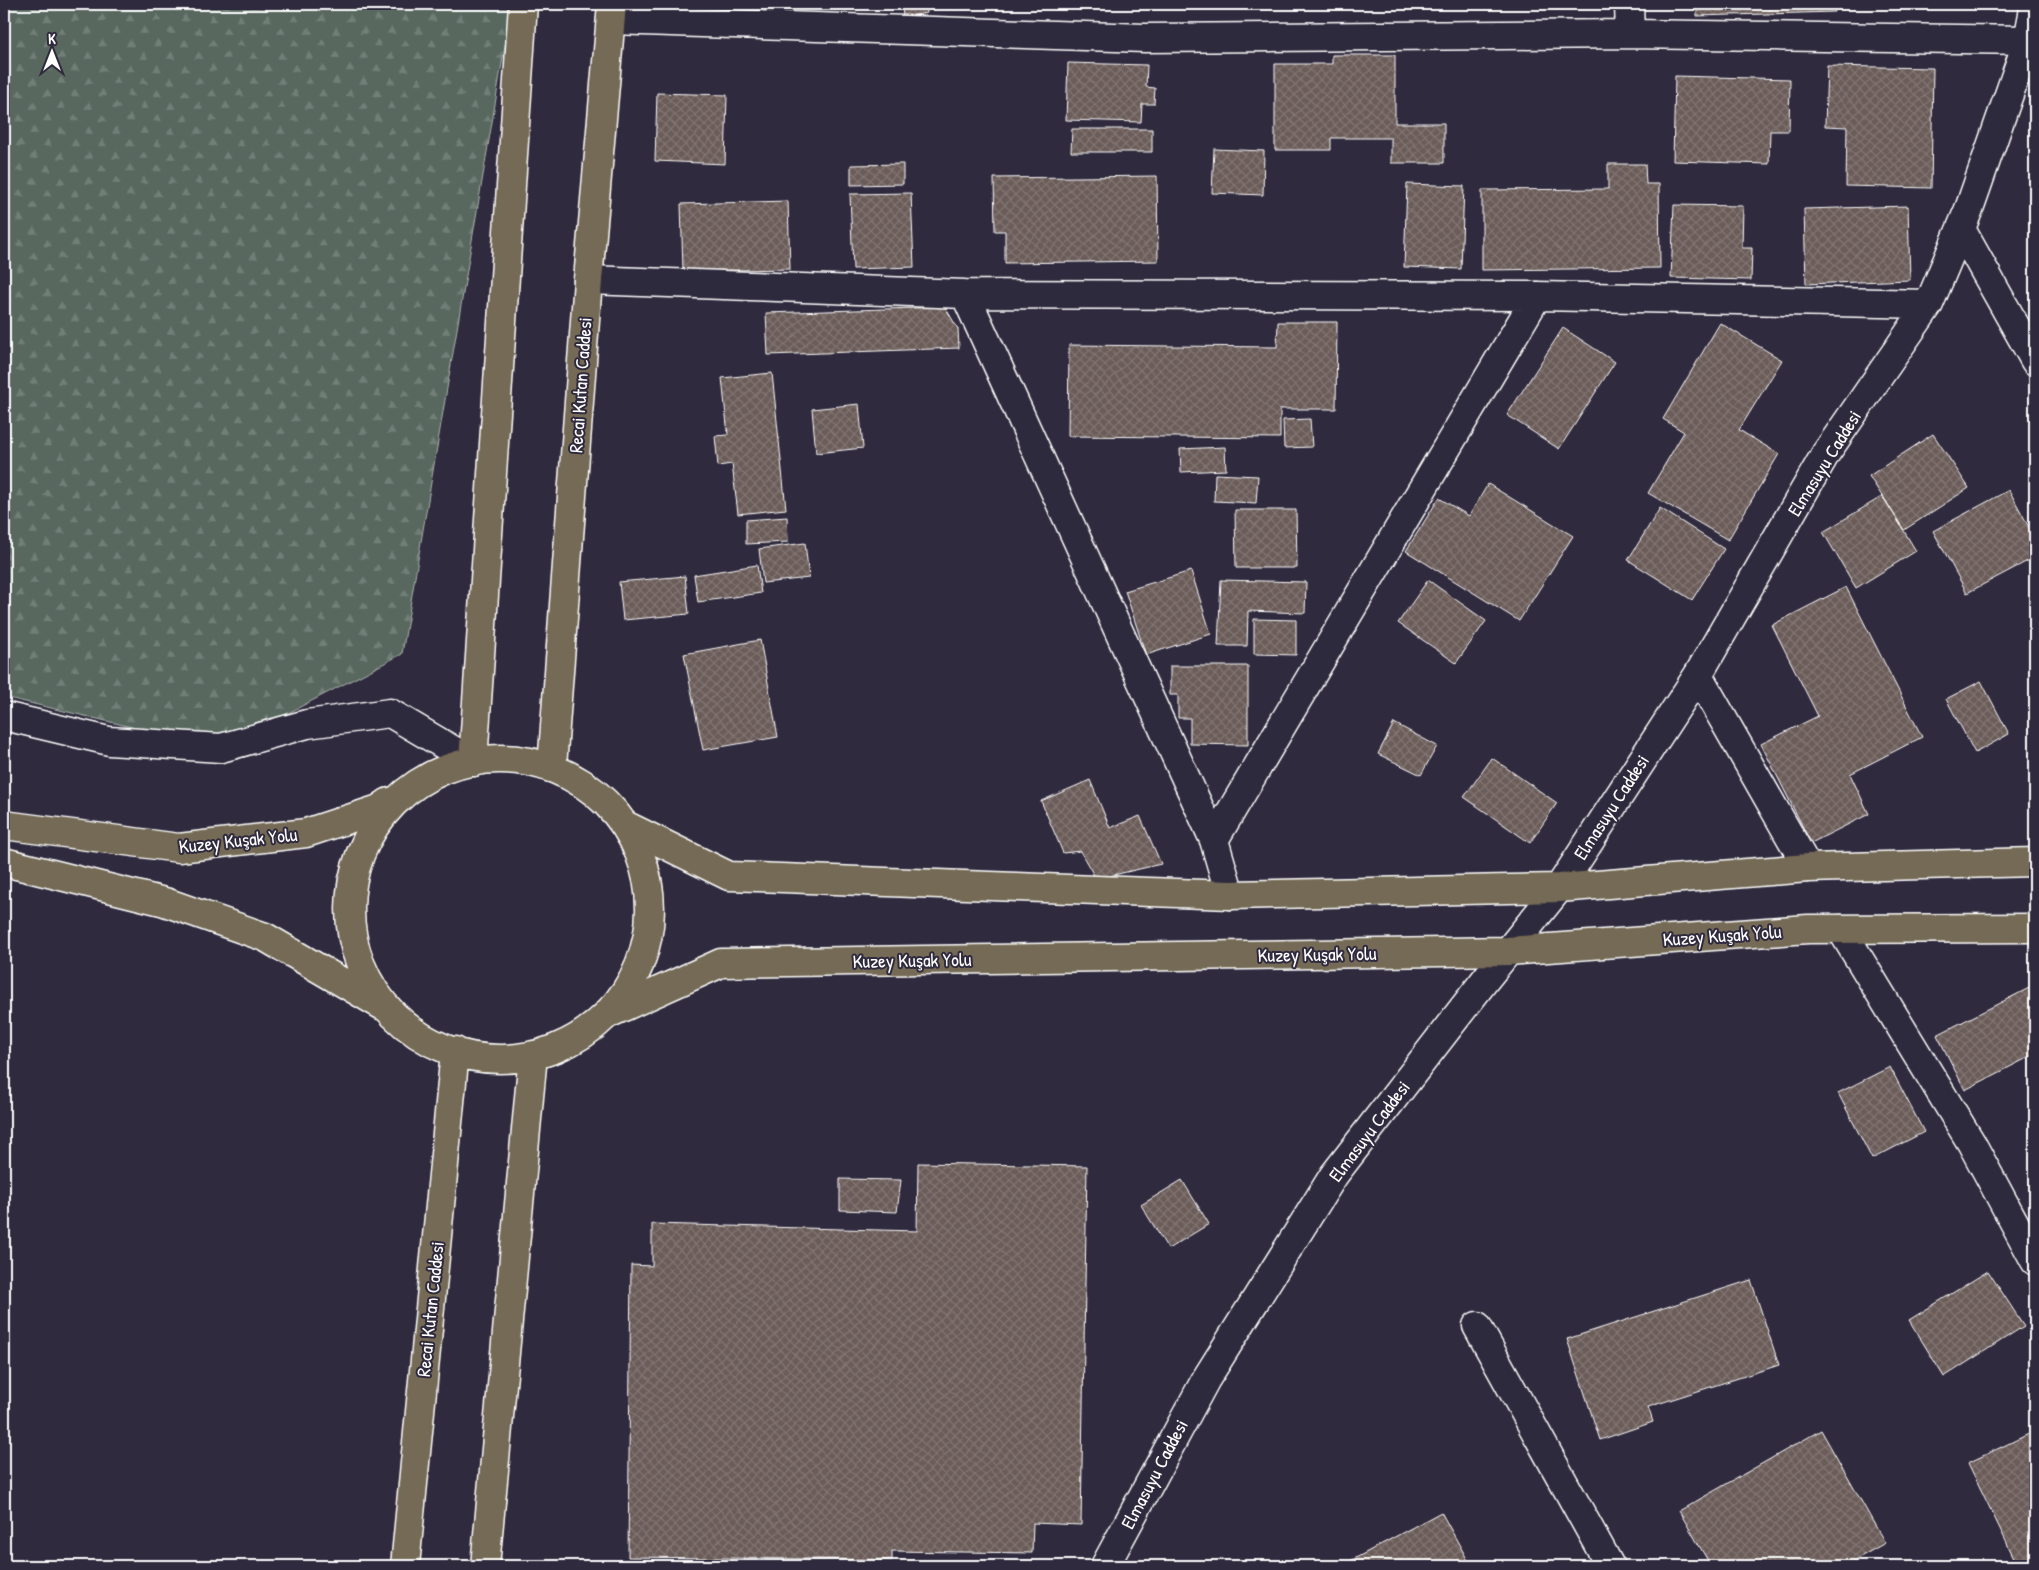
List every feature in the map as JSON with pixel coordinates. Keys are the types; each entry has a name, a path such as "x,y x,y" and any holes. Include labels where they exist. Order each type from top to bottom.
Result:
{"main road":[{"path":"473,762 523,4"},
{"name":"Recai Kutan Caddesi","path":"552,767 588,280 611,12"},
{"path":"4,862 165,902 265,937 384,1007 423,1039 471,1057 521,1059 569,1043 610,1013 638,971 651,923 647,873 627,826 593,789 552,767 498,758 449,767 405,791 372,827 353,871 348,919 359,966 384,1007"},
{"name":"Kuzey Kuşak Yolu","path":"4,826 179,848 306,833 379,809 405,791"},
{"path":"627,826 730,876 1230,895 1558,888 1808,868 2035,862"},
{"name":"Kuzey Kuşak Yolu","path":"610,1013 721,963 1508,951 1799,930 2035,928"},
{"name":"Recai Kutan Caddesi","path":"405,1566 455,1051"},
{"path":"484,1566 533,1055"}],"street":[{"path":"1629,4 1630,34"},
{"name":"Elmasuyu Caddesi","path":"1105,1566 1206,1379 1334,1175 1353,1148 1558,888 1698,675 1826,453 1929,304 1961,228 2028,40 2035,4"},
{"path":"611,12 1145,38 1630,34 2028,40"},
{"path":"1961,228 2035,361"},
{"path":"588,280 965,294 1537,296 1929,304"},
{"path":"965,294 1214,840 1230,895"},
{"path":"1214,840 1537,296"},
{"path":"1698,675 1808,868"},
{"path":"4,716 108,741 221,748 308,724 390,713 473,762"},
{"path":"1842,929 1972,1144 2035,1261"},
{"path":"1477,1326 1610,1566"}],"green space":[{"path":"4,4 512,4 402,654 221,748 4,697"}],"building":[{"path":"902,4 926,4 927,13 903,17"},
{"path":"1697,4 1834,4 1835,12 1697,16"},
{"path":"1332,55 1395,55 1395,123 1444,123 1444,163 1391,163 1391,138 1331,138 1331,150 1275,150 1275,64 1332,64"},
{"path":"1068,63 1147,65 1146,87 1155,88 1154,104 1142,104 1141,122 1066,120"},
{"path":"1827,66 1933,68 1931,188 1846,186 1847,127 1825,126"},
{"path":"1675,76 1790,79 1789,131 1770,131 1769,164 1673,161"},
{"path":"657,93 727,95 725,164 655,161"},
{"path":"1072,129 1152,129 1152,152 1071,152"},
{"path":"1214,149 1264,151 1263,195 1212,193"},
{"path":"903,164 903,184 851,185 851,165"},
{"path":"1608,164 1645,164 1646,184 1659,184 1660,268 1482,270 1482,190 1608,189"},
{"path":"1157,176 1158,261 1005,263 1005,231 995,231 994,178"},
{"path":"1407,184 1464,186 1461,269 1404,267"},
{"path":"911,193 914,267 853,269 850,194"},
{"path":"788,201 790,269 683,271 681,204"},
{"path":"1674,205 1743,206 1742,248 1752,248 1751,280 1671,278"},
{"path":"1908,206 1910,280 1806,284 1804,209"},
{"path":"945,307 958,329 959,348 768,355 766,313"},
{"path":"1278,322 1337,322 1336,409 1280,409 1280,438 1068,436 1069,345 1277,347"},
{"path":"1720,323 1782,360 1739,430 1779,454 1728,540 1648,493 1684,432 1663,419"},
{"path":"1563,328 1615,362 1559,449 1507,415"},
{"path":"772,373 786,509 738,514 732,464 718,466 715,436 728,435 722,378"},
{"path":"859,404 863,448 816,453 812,409"},
{"path":"1310,419 1312,447 1284,448 1283,420"},
{"path":"1933,434 1969,488 1904,530 1869,476"},
{"path":"1225,447 1226,470 1181,472 1180,449"},
{"path":"1215,474 1258,476 1256,503 1214,501"},
{"path":"1488,484 1573,536 1519,621 1406,551 1439,498 1469,516"},
{"path":"2009,490 2035,538 2035,557 1967,593 1933,531"},
{"path":"1883,496 1916,551 1856,588 1823,532"},
{"path":"1660,508 1724,549 1692,600 1628,560"},
{"path":"1235,510 1296,510 1297,568 1236,568"},
{"path":"787,517 788,542 746,544 746,520"},
{"path":"805,543 809,578 763,583 759,549"},
{"path":"757,565 761,593 698,602 694,575"},
{"path":"1191,571 1211,634 1146,655 1125,591"},
{"path":"685,576 689,614 623,620 619,582"},
{"path":"1221,580 1306,582 1305,613 1248,611 1247,646 1218,646"},
{"path":"1428,580 1486,621 1456,663 1398,623"},
{"path":"1846,587 1922,737 1850,774 1869,814 1811,843 1761,744 1818,716 1772,625"},
{"path":"1254,619 1296,620 1296,655 1254,654"},
{"path":"760,640 778,737 703,750 684,654"},
{"path":"1170,666 1248,666 1248,745 1190,744 1190,718 1178,718 1178,695 1170,695"},
{"path":"1981,681 2009,734 1975,753 1946,699"},
{"path":"1394,723 1437,746 1421,775 1378,754"},
{"path":"1492,758 1557,803 1530,843 1464,797"},
{"path":"1090,780 1110,828 1140,816 1161,864 1096,879 1080,851 1063,853 1041,801"},
{"path":"2035,985 2035,1054 1965,1090 1937,1035"},
{"path":"1890,1067 1924,1132 1872,1159 1838,1093"},
{"path":"918,1163 1087,1166 1081,1525 1033,1523 1032,1553 892,1551 892,1560 628,1557 631,1265 652,1266 652,1224 917,1231"},
{"path":"840,1179 901,1180 897,1212 840,1210"},
{"path":"1182,1180 1209,1224 1168,1249 1141,1205"},
{"path":"1988,1271 2024,1326 1944,1377 1909,1320"},
{"path":"1751,1280 1779,1365 1648,1407 1653,1422 1600,1440 1567,1339"},
{"path":"1821,1430 1885,1543 1844,1566 1711,1566 1679,1511"},
{"path":"2035,1431 2035,1561 2018,1566 1968,1463"},
{"path":"1441,1512 1471,1566 1341,1566"}]}
